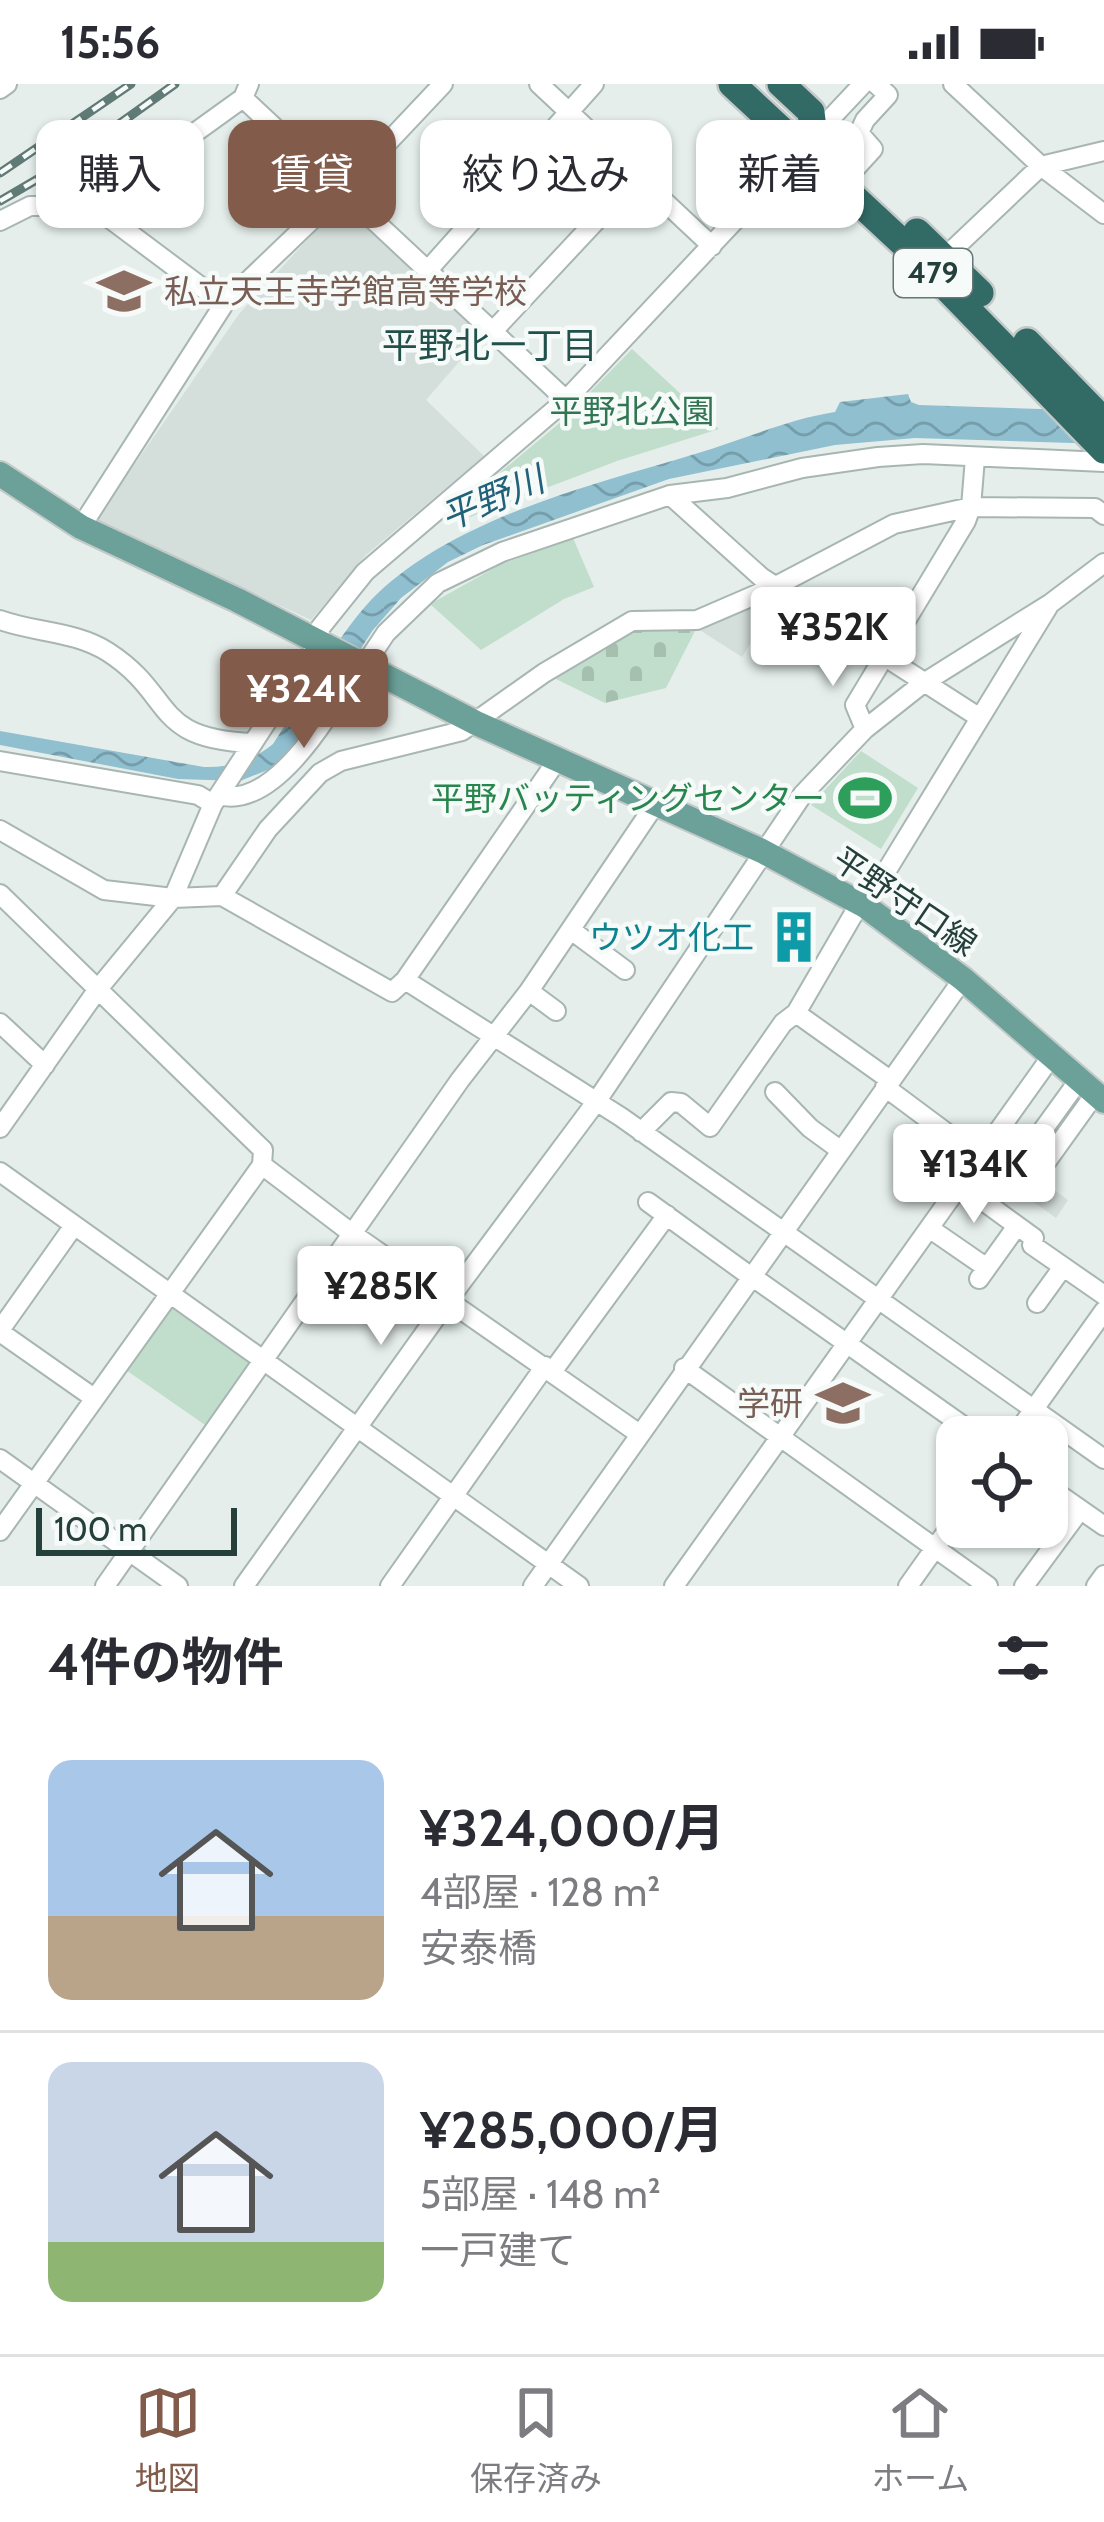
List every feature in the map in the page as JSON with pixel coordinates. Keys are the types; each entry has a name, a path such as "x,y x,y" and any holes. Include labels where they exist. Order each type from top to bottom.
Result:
{"highway":[{"path":"710,84 749,120"},
{"name":"479","path":"732,84 776,120"},
{"name":"479","path":"758,84 786,120"},
{"path":"781,84 811,112 810,120"},
{"name":"479","path":"864,183 1086,402 1104,450"},
{"name":"479","path":"864,204 906,246 1086,402"}],"main road":[{"name":"平野守口線","path":"0,474 81,527 476,723 762,850 862,904 962,979 1093,1092"}],"street":[{"path":"396,134 443,84"},
{"path":"539,84 578,120"},
{"path":"428,270 594,84"},
{"path":"828,120 863,84"},
{"path":"864,126 888,94 876,84"},
{"path":"953,84 1041,166 1104,214"},
{"path":"204,123 246,91 274,120"},
{"path":"944,258 1041,166 1104,151"},
{"path":"0,221 36,206"},
{"path":"672,208 712,246"},
{"path":"122,228 224,304"},
{"path":"81,527 224,304 303,228"},
{"path":"383,228 566,400"},
{"path":"493,331 589,228"},
{"path":"0,1128 98,989 173,898 218,797 249,745 324,645 320,628 365,572 566,400 728,228"},
{"path":"0,761 198,795 244,794 295,762 360,664 438,583 502,552 670,495 728,488 857,459 922,454 1104,462"},
{"path":"865,729 855,705 971,507 975,458"},
{"path":"670,495 776,586 980,718"},
{"path":"222,896 268,830 320,773 341,761 446,738 632,621 697,620 776,586 895,524 971,507 1095,508 1104,515"},
{"path":"244,1586 596,1102 803,794 865,729 922,684 1051,603 1104,563"},
{"path":"641,1132 671,1102 681,1103 710,1127 783,1023 796,1013 1051,603"},
{"path":"0,620 90,642 122,662 175,722 194,735 249,745"},
{"path":"0,830 104,890 173,898 222,896 392,992 405,980 558,759"},
{"path":"105,1586 492,1036 529,991 656,803"},
{"path":"0,894 263,1150 262,1165 0,1531"},
{"path":"571,931 625,970"},
{"path":"532,1586 962,979"},
{"path":"405,980 641,1132 1104,1459"},
{"path":"529,991 556,1011"},
{"path":"796,1013 979,1157"},
{"path":"0,1023 45,1065"},
{"path":"674,1586 1051,1057"},
{"path":"775,1092 840,1150"},
{"path":"1037,1138 1093,1092"},
{"path":"1039,1172 1093,1092"},
{"path":"262,1165 638,1432"},
{"path":"0,1172 579,1586"},
{"path":"961,1184 1104,1295"},
{"path":"648,1202 950,1416"},
{"path":"390,1586 667,1215"},
{"path":"929,1228 983,1274 1017,1226"},
{"path":"73,1227 0,1331 94,1399"},
{"path":"1036,1303 1063,1267"},
{"path":"1030,1416 1104,1311"},
{"path":"684,1368 988,1586"},
{"path":"0,1459 178,1586"},
{"path":"1068,1501 1104,1526"},
{"path":"1024,1586 1080,1510"},
{"path":"908,1586 935,1548"},
{"path":"1096,1586 1104,1575"}],"shaded area":[{"path":"318,228 368,228 484,333 426,400 484,456 366,555 311,620 96,520 239,314"},
{"path":"768,596 777,600 742,657 698,629"},
{"path":"1011,1124 1048,1151 1032,1174 1068,1200 1056,1218 982,1165"}],"green space":[{"name":"平野北公園","path":"632,349 719,429 617,461 470,517 461,505 562,421"},
{"path":"573,538 594,587 564,599 481,650 430,604 500,565"},
{"path":"636,629 696,629 666,688 605,703 554,678"},
{"name":"平野バッティングセンター","path":"861,751 918,788 881,849 811,805"},
{"path":"172,1308 252,1364 208,1427 123,1368 165,1309"}],"water":[{"path":"908,394 919,405 1104,411 1104,444 915,438 835,445 669,479 483,545 448,562 401,598 373,630 297,744 275,767 240,781 178,779 0,745 0,731 204,767 250,759 273,744 364,607 410,566 447,544 571,492 835,412 840,402"}],"railway":[{"path":"0,173 131,84"},
{"path":"0,201 60,166 175,84"}],"place":[{"name":"私立天王寺学館高等学校","path":"124,291"},
{"name":"平野バッティングセンター","path":"865,798"},
{"name":"ウツオ化工","path":"794,937"},
{"name":"学研","path":"843,1403"}],"district":[{"name":"平野北一丁目","path":"490,345"}],"water label":[{"name":"平野川","path":"492,498"}]}
